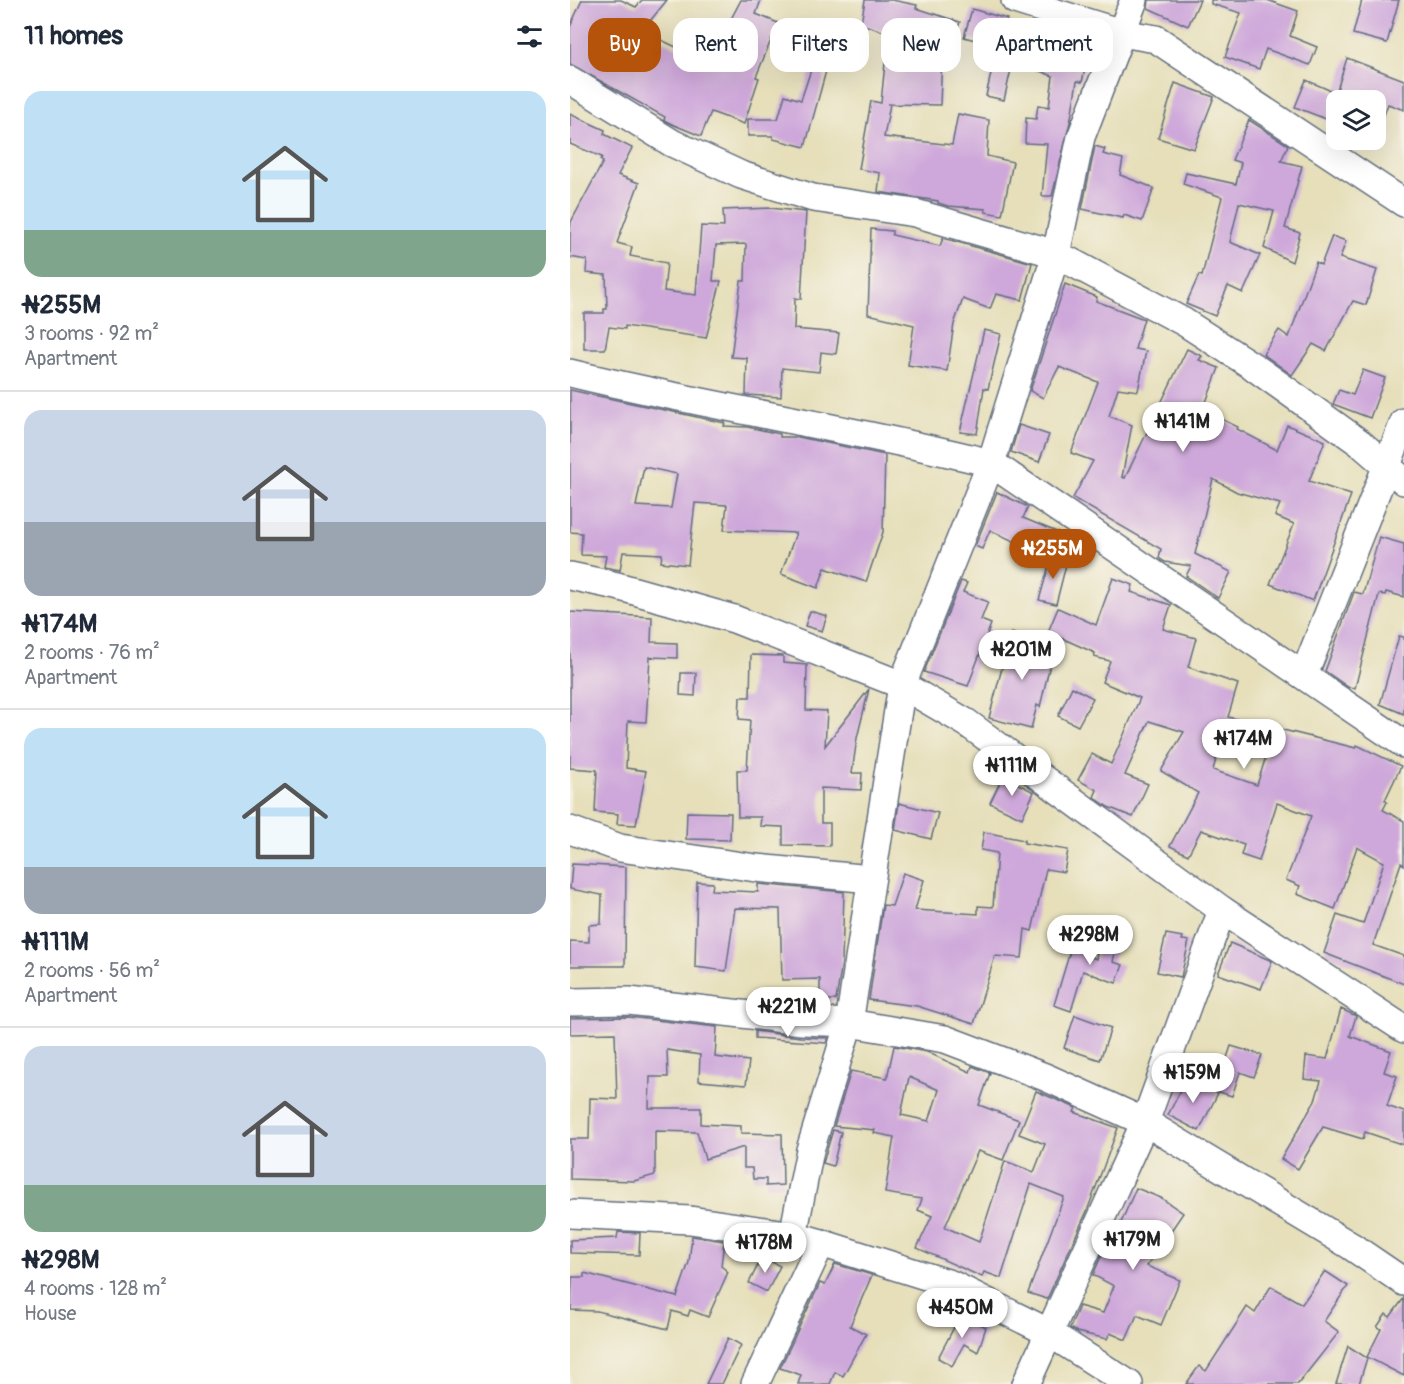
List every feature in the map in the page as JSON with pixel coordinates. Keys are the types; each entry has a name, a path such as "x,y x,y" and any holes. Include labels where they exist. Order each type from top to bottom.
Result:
{"street":[{"path":"1015,0 1121,33 1156,39 1404,203"},
{"path":"793,1235 810,1150 849,1023 902,685 991,463 1056,254 1081,137 1134,0"},
{"path":"570,80 672,143 741,175 813,198 915,213 1056,254 1184,322 1254,367 1360,443 1395,474"},
{"path":"570,372 631,388 924,446 991,463 1404,744"},
{"path":"1304,675 1395,474 1404,422"},
{"path":"570,576 617,586 734,620 902,685 967,723 1222,910 1404,1029"},
{"path":"570,830 620,848 756,868 871,879"},
{"path":"1026,1384 1145,1122 1222,910"},
{"path":"570,1002 629,1000 802,1021 849,1023 945,1039 1045,1077 1145,1122 1350,1246 1404,1282"},
{"path":"570,1214 690,1220 793,1235 821,1243 951,1284 1048,1332 1129,1384"},
{"path":"755,1384 821,1243"}],"building":[{"path":"582,0 621,0 636,7 642,0 667,0 652,18 588,18 588,72 661,72 661,40 673,46 673,72 758,72 758,18 731,18 741,0 761,0 756,14 770,20 770,43 756,77 759,78 744,124 711,112 701,136 664,120 665,117 570,64 570,27"},
{"path":"865,0 892,0 917,5 916,8 947,18 881,18 881,31 869,27 869,18 862,18"},
{"path":"1149,0 1200,0 1188,26 1148,8"},
{"path":"1211,0 1267,0 1298,11 1290,36 1317,47 1310,65 1266,49 1259,69 1225,57 1241,13 1211,4"},
{"path":"1362,0 1399,0 1387,43 1353,34"},
{"path":"972,9 1004,18 973,18 973,39 964,37"},
{"path":"1347,58 1404,80 1404,110 1388,104 1386,109 1386,90 1337,90"},
{"path":"810,72 826,72 805,147 773,139 773,136 748,136 748,119 778,119 785,95 801,100"},
{"path":"884,72 941,72 940,105 890,104 884,137 952,145 958,114 989,120 987,156 1013,162 1002,215 985,212 986,209 948,206 938,201 878,192 880,173 859,169 871,101 881,103"},
{"path":"991,72 1010,72 1004,100 986,96"},
{"path":"1042,72 1084,72 1082,82 1077,81 1071,118 1052,196 1042,196 1047,144 1025,143 1026,118 1036,119 1038,105 1049,107 1053,76"},
{"path":"1306,80 1329,90 1326,90 1326,119 1295,107"},
{"path":"1175,83 1214,97 1194,149 1158,138"},
{"path":"570,114 605,130 604,134 632,148 618,175 639,183 617,243 632,247 630,256 667,263 664,291 696,295 701,226 724,227 723,210 770,208 806,212 801,299 795,298 794,329 839,333 836,354 821,352 819,372 782,368 781,397 746,395 747,358 731,357 741,281 745,281 746,244 716,245 713,281 721,281 706,338 625,326 625,329 609,327 605,349 584,349 584,313 604,313 604,309 607,309 606,275 586,273 587,260 570,257 571,222 603,162 600,160 602,157 570,144"},
{"path":"1249,120 1288,145 1281,161 1302,166 1285,228 1300,233 1292,262 1264,248 1274,211 1239,203 1230,242 1260,255 1243,293 1228,286 1215,316 1186,304 1199,275 1202,276 1222,197 1183,184 1186,173 1236,184 1241,163 1232,160"},
{"path":"1095,146 1105,149 1103,154 1123,159 1120,175 1154,188 1142,221 1124,215 1123,218 1082,209"},
{"path":"871,229 892,231 892,235 940,246 943,238 1032,263 1022,300 996,294 990,309 963,299 954,324 947,371 908,365 914,325 868,314"},
{"path":"1332,236 1346,241 1340,258 1377,270 1366,305 1353,301 1326,351 1313,344 1292,375 1263,354 1279,330 1289,337 1316,262 1321,265"},
{"path":"1065,284 1097,297 1096,301 1144,319 1135,349 1146,351 1138,391 1118,388 1109,416 1132,425 1122,477 1125,478 1187,349 1202,356 1199,360 1219,368 1203,410 1277,450 1287,425 1325,441 1309,481 1351,495 1313,601 1270,584 1294,524 1275,516 1280,504 1237,492 1213,479 1195,554 1231,572 1218,598 1186,576 1191,566 1165,562 1159,558 1161,549 1073,498 1093,461 1071,453 1098,382 1059,367 1043,398 1030,391"},
{"path":"984,330 1001,334 988,389 984,388 977,434 960,432"},
{"path":"1363,370 1385,378 1370,418 1333,404 1339,390 1353,395"},
{"path":"570,390 725,423 724,426 747,427 780,434 780,437 798,437 885,455 883,532 866,582 825,568 818,588 781,574 796,533 724,530 727,505 695,503 688,565 661,562 662,554 623,552 620,570 604,567 606,556 581,555 582,533 570,532","holes":["644,467 677,474 671,508 636,506"]},
{"path":"1019,425 1049,435 1039,462 1011,452"},
{"path":"997,492 1028,507 1023,518 1076,540 1085,546 1084,550 1046,544 1042,558 1016,547 1018,543 990,530 982,549 975,546"},
{"path":"1379,537 1404,544 1404,597 1386,592 1385,595 1379,594 1355,688 1348,687 1325,671 1354,592 1363,594"},
{"path":"1052,555 1067,561 1056,604 1039,600"},
{"path":"1113,578 1133,585 1131,592 1171,605 1163,629 1196,638 1188,667 1238,684 1228,717 1258,724 1255,737 1224,731 1213,770 1257,785 1275,728 1356,748 1357,745 1401,766 1385,800 1387,802 1383,810 1404,821 1404,865 1401,863 1373,945 1404,956 1404,984 1324,953 1337,915 1363,924 1384,862 1357,847 1335,909 1297,894 1300,886 1286,880 1311,816 1277,803 1259,861 1241,855 1244,845 1201,830 1188,855 1170,846 1198,793 1161,771 1184,732 1149,721 1125,775 1148,784 1133,817 1108,807 1094,797 1097,790 1078,780 1092,754 1111,764 1140,698 1102,682 1110,661 1094,657 1095,653 1048,632 1058,608 1096,625"},
{"path":"961,581 967,583 963,592 988,602 981,620 991,624 968,686 924,672"},
{"path":"810,611 827,616 822,631 805,626"},
{"path":"570,612 652,617 651,642 677,643 677,658 650,657 646,722 628,721 626,768 646,771 636,825 617,824 618,814 595,812 597,770 570,768"},
{"path":"1011,633 1055,643 1040,707 1037,705 1031,729 989,718"},
{"path":"1399,636 1404,637 1404,714 1380,704"},
{"path":"751,655 783,656 783,663 807,665 806,710 827,711 825,746 869,689 857,738 852,773 862,773 861,790 821,788 821,823 830,823 830,846 783,845 783,827 760,826 761,817 738,817 737,770 747,770 750,720 739,719 740,697 750,697"},
{"path":"681,673 696,673 695,696 680,695"},
{"path":"1072,687 1093,698 1078,726 1058,716"},
{"path":"1003,776 1034,792 1022,818 990,803"},
{"path":"899,803 938,813 931,839 895,830"},
{"path":"687,812 731,813 730,840 686,839"},
{"path":"984,832 1024,840 1024,843 1068,850 1064,872 1046,869 1032,931 1025,929 1022,958 995,956 974,1024 917,1006 869,1000 883,905 892,906 903,873 924,880 915,910 978,914 978,906 993,907 997,853 981,850"},
{"path":"572,864 626,867 625,966 570,966 570,941 589,942 589,925 601,924 602,895 570,889"},
{"path":"697,882 713,883 712,890 758,892 758,884 844,892 842,963 836,1000 820,1000 820,979 782,980 780,909 735,908 726,971 695,967"},
{"path":"1102,923 1120,926 1113,962 1123,965 1116,983 1083,971 1071,1011 1054,1005 1071,948 1096,959"},
{"path":"1166,934 1183,937 1182,940 1189,941 1181,977 1157,972"},
{"path":"1230,943 1272,961 1261,989 1218,974"},
{"path":"1341,1009 1356,1016 1350,1036 1391,1051 1384,1072 1397,1076 1387,1106 1404,1112 1404,1145 1365,1132 1363,1139 1323,1127 1298,1169 1281,1159 1315,1101 1321,1081 1304,1079 1306,1056 1327,1059"},
{"path":"1075,1015 1111,1028 1100,1060 1064,1048"},
{"path":"628,1017 717,1027 715,1057 749,1061 746,1085 699,1081 700,1055 667,1050 668,1077 650,1077 649,1108 701,1108 701,1124 741,1126 741,1133 782,1134 783,1185 766,1186 766,1179 753,1179 752,1168 744,1168 744,1147 705,1159 697,1132 655,1131 655,1175 634,1181 570,1179 570,1139 589,1139 590,1098 617,1099 615,1033 570,1034 570,1018"},
{"path":"755,1031 828,1038 826,1043 755,1038"},
{"path":"894,1046 927,1052 970,1072 972,1066 990,1073 979,1105 1019,1120 1003,1160 978,1151 945,1227 979,1242 1005,1161 1034,1172 1045,1144 1019,1134 1036,1091 1076,1108 1074,1112 1118,1128 1087,1211 1047,1299 1028,1293 1064,1197 1031,1184 1001,1278 984,1272 982,1277 917,1248 932,1216 918,1210 922,1199 885,1193 894,1137 874,1133 875,1130 834,1126 851,1071 887,1078","holes":["909,1077 939,1090 929,1121 901,1115"]},
{"path":"1231,1046 1262,1055 1254,1077 1240,1072 1232,1096 1216,1091"},
{"path":"1187,1078 1218,1093 1199,1131 1168,1115"},
{"path":"833,1130 841,1132 833,1166 823,1163"},
{"path":"1136,1188 1161,1198 1183,1213 1147,1266 1180,1280 1161,1325 1137,1315 1126,1340 1110,1333 1107,1339 1077,1332 1070,1328 1079,1306 1103,1313 1114,1286 1093,1275 1110,1237 1114,1239"},
{"path":"618,1232 640,1233 639,1255 570,1253 570,1240 617,1238"},
{"path":"692,1236 724,1241 721,1266 728,1272 708,1317 690,1310 688,1316 672,1311 668,1329 597,1311 571,1310 572,1277 584,1277 584,1273 677,1297 689,1262"},
{"path":"762,1257 780,1266 767,1292 749,1283"},
{"path":"835,1264 872,1275 850,1326 866,1334 843,1376 835,1372 830,1384 798,1384 801,1375 780,1368 820,1283 825,1285"},
{"path":"1325,1271 1348,1286 1324,1321 1339,1332 1298,1384 1186,1384 1199,1366 1206,1371 1247,1307 1255,1313 1271,1286 1302,1304"},
{"path":"1404,1298 1404,1376 1367,1357 1381,1329 1377,1327 1386,1314 1390,1317"},
{"path":"961,1314 986,1327 978,1352 964,1344 952,1366 938,1358"},
{"path":"728,1338 741,1345 722,1384 706,1384"},
{"path":"1348,1346 1367,1358 1359,1384 1336,1384"}]}
